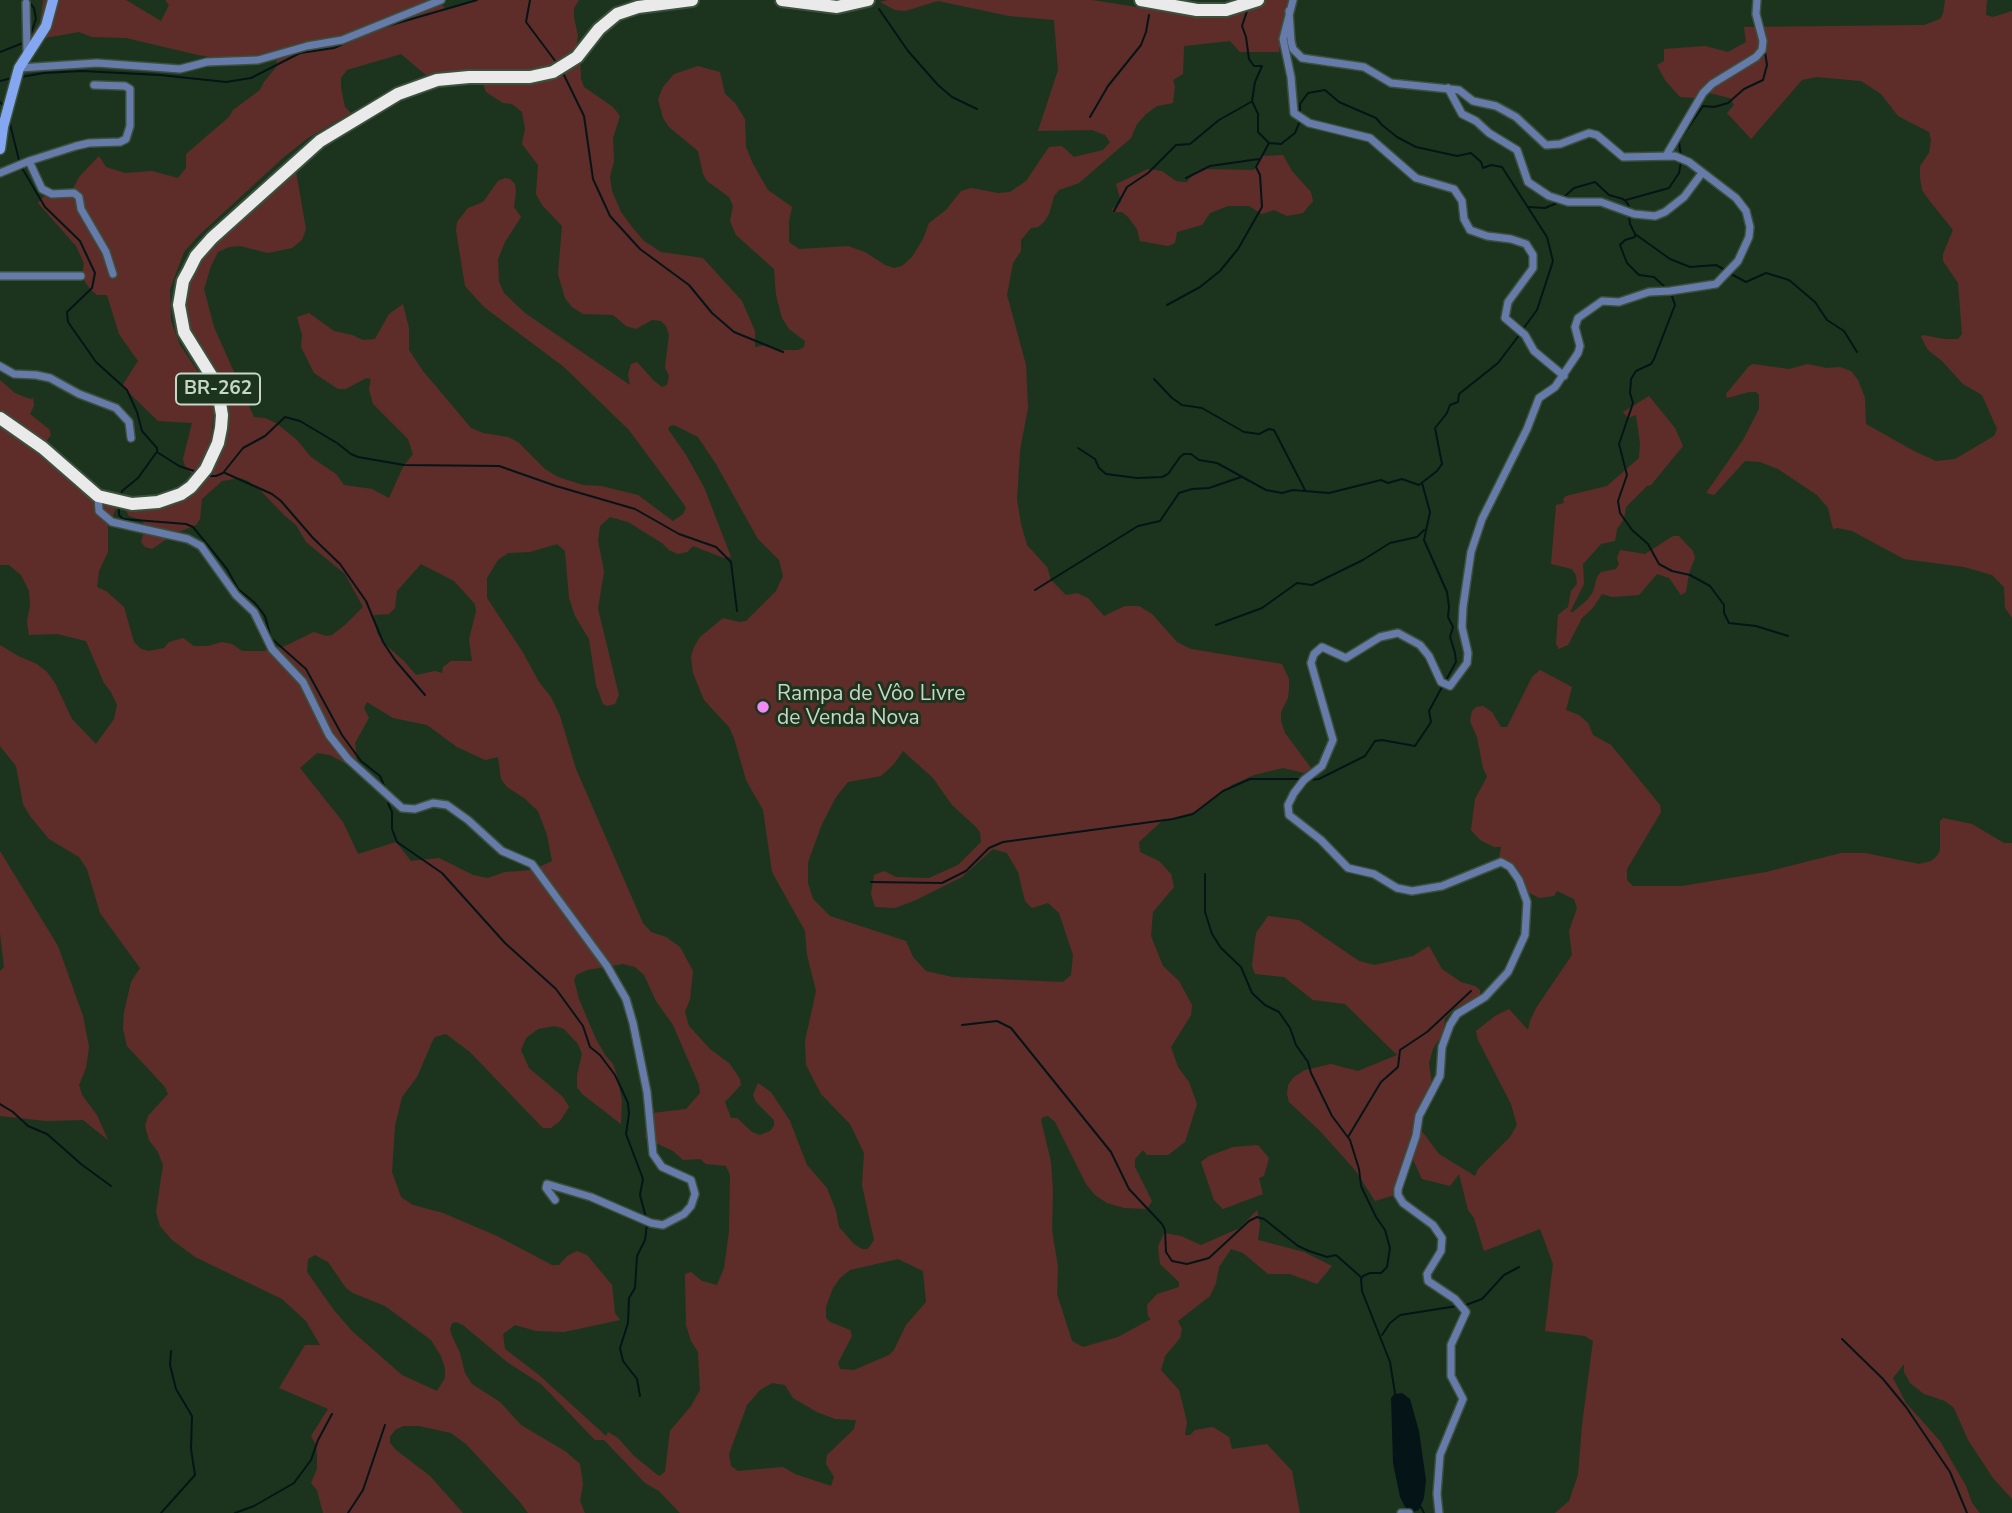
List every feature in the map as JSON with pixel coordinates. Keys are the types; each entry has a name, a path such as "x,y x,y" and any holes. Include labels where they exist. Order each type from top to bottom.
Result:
{"highway":[{"name":"BR-262","path":"0,418 33,441 98,496 132,504 158,502 181,494 191,487 206,469 218,443 222,415 217,386 184,332 179,305 183,281 202,247 332,132 414,86 437,80 469,77 530,77 557,70 577,57 608,20 626,10 692,0"},
{"path":"782,0 837,7 868,0"},
{"path":"1141,0 1197,10 1226,10 1258,0"}],"street":[{"path":"0,149 1,135 18,70 46,26 53,0"},
{"path":"18,70 97,63 180,69 207,62 258,60 307,46 342,40 441,0"},
{"path":"1293,0 1283,39 1291,77 1294,113 1309,123 1370,138 1416,178 1454,189 1462,201 1464,219 1470,230 1526,244 1533,255 1533,268 1508,302 1505,318 1525,335 1534,351 1564,376"},
{"path":"1667,154 1703,93 1712,84 1756,57 1762,50 1763,41 1756,14 1757,0"},
{"path":"26,3 27,53"},
{"path":"1289,11 1293,49 1302,58 1364,67 1391,83 1460,90 1473,101 1503,109 1522,121 1546,145 1560,144 1588,133 1600,137 1623,157 1667,154 1683,159 1736,198 1749,218 1750,232 1738,261 1713,285 1649,292 1619,302 1602,301 1587,309 1576,323 1579,349 1564,376 1555,387 1539,398 1527,429 1497,484 1478,530 1471,552 1463,607 1462,626 1468,653 1465,668 1450,686 1444,685 1423,648 1408,636 1398,633 1380,637 1346,657 1340,657 1327,647 1319,649 1312,659 1311,668 1331,728 1333,744 1322,766 1304,780 1294,793 1287,810 1293,818 1321,840 1348,868 1374,874 1397,888 1412,891 1442,886 1501,862 1510,867 1519,880 1527,902 1525,935 1508,972 1485,997 1457,1014 1450,1025 1442,1047 1440,1076 1419,1116 1414,1141 1398,1189 1403,1203 1433,1225 1443,1238 1441,1251 1427,1274 1428,1280 1455,1299 1466,1312 1451,1345 1451,1376 1463,1399 1440,1455 1437,1494 1439,1513"},
{"path":"0,183 0,173 29,161 89,143 120,142 126,139 130,126 130,89 125,86 94,85"},
{"path":"1448,88 1462,114 1517,150 1528,182 1549,196 1568,202 1601,202 1634,214 1655,216 1665,212 1684,197 1702,173"},
{"path":"29,161 42,189 55,195 74,193 79,197 81,209 100,240 113,274"},
{"path":"0,276 80,276"},
{"path":"0,366 14,374 50,378 79,394 116,408 129,422 131,438"},
{"path":"98,496 99,511 113,522 188,539 201,546 236,595 254,612 272,649 303,682 329,735 348,759 402,808 409,810 433,803 447,805 468,820 497,848 532,864 607,966 626,999 633,1023 647,1091 653,1154 662,1167 691,1180 695,1194 691,1206 684,1214 663,1225 650,1223 591,1197 547,1184 546,1188 555,1200"},
{"path":"1401,1513 1409,1513"}],"shaded area":[{"path":"43,0 126,0 161,21 169,5 165,0 439,0 446,10 476,0 579,0 574,8 578,35 576,50 557,64 541,71 426,75 401,54 347,70 341,78 341,88 345,107 351,113 308,138 284,157 198,236 184,252 170,289 171,321 180,345 212,397 214,413 210,445 200,466 192,474 183,459 192,423 158,421 122,386 138,361 119,334 107,295 97,295 82,277 84,263 76,246 38,203 43,197 52,194 70,195 79,177 99,156 106,167 125,173 152,171 178,178 186,168 186,154 229,117 233,110 260,90 277,66 276,57 235,61 126,38 92,37 79,32 28,41 40,22"},
{"path":"888,0 1092,0 1206,18 1235,14 1262,0 1297,0 1284,17 1279,52 1240,52 1230,41 1184,46 1183,74 1173,80 1173,103 1157,106 1146,114 1137,124 1131,138 1079,183 1059,190 1044,222 1031,228 1021,240 1021,251 1013,263 1007,295 1026,365 1028,408 1020,450 1017,500 1027,545 1047,567 1051,580 1066,595 1077,593 1088,598 1104,616 1125,606 1139,606 1152,614 1177,642 1191,649 1282,664 1289,679 1289,688 1288,698 1281,712 1281,721 1285,733 1311,768 1304,773 1283,768 1254,775 1232,785 1195,812 1162,821 1139,842 1140,852 1159,861 1171,874 1174,887 1153,912 1151,936 1163,966 1179,981 1192,1005 1191,1015 1171,1047 1197,1104 1185,1142 1168,1155 1147,1155 1143,1150 1135,1159 1135,1167 1152,1201 1147,1209 1124,1208 1107,1203 1095,1195 1086,1184 1055,1122 1048,1116 1043,1117 1041,1120 1051,1162 1052,1230 1058,1267 1057,1294 1072,1341 1083,1347 1118,1337 1151,1319 1147,1305 1157,1294 1179,1287 1179,1282 1160,1264 1158,1247 1164,1233 1181,1236 1201,1245 1240,1228 1257,1210 1260,1224 1258,1240 1304,1252 1332,1266 1317,1284 1290,1274 1268,1274 1243,1253 1231,1249 1219,1267 1210,1296 1178,1321 1182,1329 1180,1338 1165,1356 1161,1370 1179,1390 1187,1422 1185,1435 1213,1427 1229,1437 1232,1449 1267,1444 1292,1471 1300,1513 680,1513 659,1491 645,1483 604,1440 595,1440 541,1384 507,1362 456,1322 452,1323 450,1329 465,1373 472,1384 500,1402 521,1425 565,1451 580,1464 583,1484 580,1501 585,1513 528,1513 466,1444 451,1433 419,1426 403,1426 395,1430 390,1437 390,1443 430,1476 463,1513 323,1513 317,1490 311,1483 317,1469 317,1455 311,1436 328,1409 279,1388 305,1345 320,1345 306,1321 282,1299 195,1257 171,1239 160,1226 156,1212 163,1165 149,1140 145,1126 148,1116 168,1094 165,1087 127,1046 123,1029 131,982 140,968 100,913 87,869 79,857 49,839 30,816 23,804 16,766 0,746 0,645 47,672 72,719 96,744 114,719 117,705 104,683 86,641 57,634 29,635 29,591 21,575 9,565 0,565 0,425 25,441 83,492 102,503 117,507 108,526 108,552 99,571 97,587 106,591 124,607 134,642 141,649 149,651 164,648 169,642 183,638 194,646 222,642 232,644 242,651 263,651 285,646 314,632 332,635 346,624 363,607 345,574 306,542 296,525 248,481 240,478 222,481 202,499 200,519 196,525 174,534 152,549 141,542 145,527 142,520 129,516 126,511 142,509 197,485 224,409 182,324 187,268 294,160 306,229 302,240 292,248 268,253 240,246 218,252 204,289 214,327 254,417 276,423 297,440 311,457 336,474 344,485 372,489 389,498 403,467 413,454 408,439 373,404 369,389 371,379 366,378 346,389 338,389 314,373 301,347 302,335 297,317 309,313 334,331 363,340 375,339 389,314 403,304 409,328 409,350 423,371 471,428 518,442 545,469 558,477 583,485 601,486 638,495 673,521 683,514 686,508 629,430 564,367 484,307 465,286 457,222 468,208 483,202 498,181 510,179 515,184 516,191 514,207 521,217 498,259 499,282 504,293 525,313 630,385 628,374 631,364 637,362 654,381 662,387 667,385 669,376 665,367 669,335 661,321 652,320 636,329 626,326 613,315 583,314 565,298 558,274 562,226 542,205 536,194 538,165 522,144 525,129 522,112 512,104 503,103 486,92 482,81 527,82 580,58 584,87 613,107 620,116 613,138 614,161 610,177 612,191 621,212 632,227 644,241 661,252 703,258 742,301 755,331 755,347 767,345 782,350 798,350 804,347 805,341 789,329 782,318 776,295 774,269 736,235 730,221 733,206 729,197 707,181 698,151 669,127 663,118 658,99 663,87 674,74 698,66 720,72 725,94 735,103 745,119 746,147 753,164 768,190 792,207 789,242 799,249 848,246 894,268 902,266 912,257 929,223 946,210 961,191 971,188 998,193 1010,192 1026,181 1049,147 1062,146 1074,157 1103,150 1110,142 1105,135 1092,130 1038,131 1058,70 1054,20 1009,16 938,1 905,11 895,10 880,2","holes":["674,425 698,437 758,539 779,560 783,576 776,591 746,621 723,618 700,637 691,657 693,673 704,700 729,727 734,738 746,780 763,810 772,872 805,931 807,955 816,991 805,1041 806,1065 821,1094 850,1124 864,1153 862,1185 874,1240 868,1249 854,1244 839,1227 827,1188 807,1165 790,1121 771,1092 758,1083 753,1095 756,1102 774,1120 770,1131 760,1135 752,1132 737,1118 731,1118 725,1102 741,1085 740,1079 730,1064 710,1049 689,1026 685,1012 690,999 693,971 680,947 666,937 651,932 643,923 576,769 560,716 551,697 487,598 487,578 498,560 508,553 530,552 557,544 565,551 569,598 575,616 589,639 596,685 603,704 615,704 619,695 598,609 604,571 598,541 600,526 610,517 628,522 678,554 687,552 693,546 724,558 731,557 704,487 668,429","421,564 454,581 475,604 476,611 469,639 472,661 451,661 443,667 442,673 435,671 416,675 377,633 374,615 389,614 395,608 397,591","367,702 393,718 427,725 457,747 485,760 498,757 501,779 507,787 538,811 547,835 552,861 533,870 505,872 488,878 473,875 439,858 411,861 396,842 358,854 343,822 300,768 317,753 330,755 352,767 357,763 355,743 369,718 364,708","903,751 933,778 952,805 975,826 980,832 981,842 958,865 929,878 896,877 884,871 874,875 871,894 875,907 895,908 916,900 962,877 993,849 1007,853 1018,872 1025,901 1032,908 1048,903 1059,913 1073,955 1071,975 1063,982 952,977 926,971 913,957 906,941 830,916 813,899 808,883 808,862 822,824 836,797 848,782 881,776","623,964 635,967 644,975 656,1001 673,1025 700,1093 686,1109 652,1113 648,1117 645,1138 673,1151 683,1160 700,1159 706,1164 726,1166 730,1175 729,1232 724,1268 717,1285 702,1281 691,1272 685,1274 686,1325 698,1352 700,1390 691,1406 670,1431 665,1472 659,1476 634,1456 618,1438 608,1432 606,1436 539,1375 505,1349 503,1334 515,1325 536,1331 564,1332 620,1320 615,1313 612,1285 587,1255 577,1251 567,1256 559,1265 552,1265 497,1236 443,1213 413,1205 401,1197 392,1172 395,1126 402,1097 417,1077 435,1037 446,1034 470,1052 543,1128 551,1128 560,1121 569,1107 563,1097 529,1068 521,1050 526,1038 538,1029 555,1026 564,1029 578,1044 582,1054 577,1087 582,1094 621,1124 622,1101 617,1075 595,1037 579,999 574,980 576,975 587,970","315,1255 328,1262 346,1288 385,1306 431,1340 445,1368 445,1378 437,1391 402,1375 352,1331 307,1272 308,1259","898,1259 923,1271 926,1302 906,1325 894,1350 889,1355 854,1370 840,1369 838,1363 852,1336 850,1330 826,1318 826,1307 840,1278 850,1270","772,1383 785,1385 793,1398 817,1412 835,1419 856,1420 854,1429 827,1455 826,1464 834,1477 831,1486 783,1467 738,1471 731,1466 729,1454 747,1405 760,1390"]},
{"path":"1945,0 1987,0 1986,15 1993,17 2012,11 2012,618 2005,608 2004,587 1992,575 1964,567 1904,559 1852,531 1833,529 1828,508 1817,495 1778,469 1760,462 1745,461 1714,495 1706,493 1743,440 1759,409 1759,395 1756,392 1727,398 1726,394 1753,364 1789,369 1808,364 1826,368 1840,367 1851,371 1865,398 1866,424 1936,461 1955,459 1994,436 1997,429 1982,395 1963,384 1928,350 1921,337 1923,335 1958,339 1962,334 1958,283 1943,261 1943,254 1953,230 1922,190 1920,166 1929,153 1929,132 1898,116 1881,94 1861,81 1817,77 1802,80 1751,139 1727,113 1734,105 1730,98 1701,91 1695,98 1680,97 1665,80 1657,65 1664,61 1664,49 1705,46 1728,52 1746,42 1744,27 1924,25 1940,19"},
{"path":"1283,155 1292,171 1311,192 1313,201 1303,213 1287,216 1274,210 1262,214 1249,206 1228,206 1210,213 1202,225 1177,232 1175,243 1168,246 1140,241 1137,229 1128,217 1122,212 1113,212 1112,209 1121,202 1116,184 1148,169 1162,171 1176,181 1187,182 1195,172 1202,169 1254,170 1262,156"},
{"path":"0,380 15,393 27,398 33,397 34,406 30,414 49,429 51,435 44,444 23,425 0,412"},
{"path":"1649,396 1675,428 1683,446 1651,485 1626,507 1615,541 1601,544 1583,564 1584,584 1570,612 1587,600 1601,572 1616,569 1620,550 1645,554 1673,536 1679,536 1693,551 1695,558 1686,592 1681,595 1669,578 1657,574 1639,595 1612,597 1602,594 1582,618 1568,645 1559,649 1556,644 1558,615 1568,607 1571,591 1577,584 1572,569 1551,564 1556,505 1564,503 1566,496 1607,486 1639,458 1636,415 1628,418 1623,412"},
{"path":"1540,670 1572,687 1566,710 1579,715 1588,723 1593,735 1611,745 1660,805 1661,812 1627,869 1627,880 1633,886 1682,886 1766,872 1841,853 1865,853 1919,864 1931,861 1937,856 1940,850 1940,821 1943,818 1972,824 2004,843 2012,843 2012,1499 1993,1478 1968,1440 1954,1408 1945,1401 1924,1394 1910,1383 1904,1372 1904,1364 1893,1378 1906,1403 1940,1441 1966,1486 1972,1503 1980,1513 1555,1513 1569,1501 1578,1475 1593,1341 1585,1336 1545,1331 1553,1264 1540,1229 1484,1251 1474,1218 1468,1210 1459,1174 1450,1186 1422,1179 1409,1151 1398,1194 1375,1201 1355,1170 1289,1102 1288,1085 1305,1070 1331,1064 1358,1071 1397,1055 1345,1004 1313,1000 1284,977 1255,974 1252,966 1256,933 1268,916 1299,920 1359,961 1375,965 1413,956 1429,946 1442,969 1461,982 1475,986 1480,990 1480,996 1454,1009 1445,1019 1443,1033 1433,1049 1429,1063 1432,1085 1415,1122 1439,1154 1475,1176 1478,1169 1510,1137 1517,1125 1511,1104 1476,1031 1509,1009 1528,1030 1536,1008 1572,955 1569,931 1577,908 1574,899 1557,891 1554,896 1539,898 1518,887 1499,859 1501,847 1494,847 1480,840 1471,830 1475,799 1487,777 1470,721 1472,711 1483,706 1492,712 1501,727 1507,727 1532,677"},
{"path":"0,851 58,946 83,1016 89,1047 86,1068 79,1085 108,1140 83,1120 46,1121 0,1116 0,971 4,967 0,933"},
{"path":"1258,1145 1269,1158 1264,1176 1259,1178 1263,1194 1223,1209 1214,1200 1201,1162 1233,1147"},
{"path":"1402,1393 1410,1399 1419,1431 1426,1480 1424,1498 1419,1510 1413,1512 1405,1507 1400,1497 1393,1463 1391,1398 1394,1394"}],"waterway":[{"path":"384,27 477,0"},
{"path":"530,0 526,22 556,62"},
{"path":"28,1 34,8 36,19 30,36"},
{"path":"879,9 908,51 938,85 952,97 977,109"},
{"path":"1247,11 1242,26 1249,59 1254,66 1262,66 1255,82 1252,101 1258,114 1258,132 1269,143 1281,144 1295,133 1300,121"},
{"path":"1090,117 1108,86 1141,45 1149,15"},
{"path":"21,77 82,71 226,82 251,78 300,53 334,48 356,38"},
{"path":"0,52 23,43"},
{"path":"1681,156 1679,142 1703,106 1714,107 1728,103 1744,89 1763,80 1767,65 1765,52"},
{"path":"563,73 584,116 593,179 610,216 640,249 689,285 712,313 734,332 783,352"},
{"path":"0,81 12,78"},
{"path":"1300,112 1300,104 1308,93 1325,90 1339,102 1376,118 1397,137 1416,147 1457,156 1471,153 1481,162 1483,168 1491,165 1502,167 1547,237 1553,261 1537,310 1523,329"},
{"path":"0,102 3,105"},
{"path":"1114,211 1127,187 1148,173 1176,145 1190,144 1219,120 1251,102"},
{"path":"9,120 19,160"},
{"path":"1167,305 1200,287 1220,271 1238,249 1262,207 1260,175 1256,167 1269,143"},
{"path":"1186,178 1210,166 1259,159"},
{"path":"1626,200 1669,188 1679,173 1681,162"},
{"path":"22,168 45,207 80,241 95,273 92,288 67,312 68,322 96,362 127,390 142,431 157,448 157,452 179,466 197,472"},
{"path":"1564,197 1574,188 1595,182 1609,195 1623,199 1629,209"},
{"path":"1529,207 1545,208 1557,203"},
{"path":"1629,215 1635,234 1670,259 1690,267 1716,265 1727,271"},
{"path":"1635,234 1635,237 1620,245 1627,263 1639,275 1654,277 1667,289"},
{"path":"1731,274 1746,282 1766,273 1789,280 1815,302 1827,320 1844,331 1857,352"},
{"path":"1671,293 1675,305 1654,359 1651,364 1636,371 1631,379 1630,393 1633,403 1619,444 1627,475 1618,501 1620,513 1632,530 1648,544 1659,564 1672,571 1690,575 1710,586 1724,605 1724,613 1729,623 1756,626 1788,636"},
{"path":"1078,448 1095,459 1106,474 1137,478 1162,477 1168,474 1180,457 1191,454 1199,460 1217,463 1266,490 1282,493 1293,490 1329,493 1381,480 1388,483 1402,479 1419,485 1442,464 1435,428 1450,405 1458,402 1459,394 1498,363 1520,334"},
{"path":"1154,379 1182,405 1202,408 1244,432 1259,434 1269,429 1274,430 1305,490"},
{"path":"207,476 223,473 243,448 265,436 285,417 300,421 358,457 404,465 499,466 635,509 679,534 716,547 731,562 737,611"},
{"path":"121,497 122,491 138,478 156,453"},
{"path":"225,473 272,494 281,501 340,564 366,601 383,642 425,695"},
{"path":"1035,590 1138,526 1160,521 1179,493 1209,488 1241,477"},
{"path":"1422,483 1430,512 1424,540 1447,592 1448,617 1453,627 1450,637 1456,662 1446,680"},
{"path":"119,507 119,515 123,519 186,524 193,527 227,569 238,589 255,603 265,616 271,638 306,669 342,735 361,761 380,776 385,788"},
{"path":"1216,625 1262,608 1297,583 1312,585 1363,560 1390,543 1417,537 1424,530"},
{"path":"1307,780 1319,779 1365,756 1375,741 1415,746 1431,722 1429,711 1443,685"},
{"path":"871,882 942,883 966,871 989,848 1003,842 1173,819 1193,814 1223,791 1250,779 1301,779"},
{"path":"388,803 397,842 442,873 505,943 556,989 583,1026 590,1047 600,1055 615,1075 628,1103 626,1134 643,1179 640,1195 646,1218"},
{"path":"1205,874 1205,912 1212,934 1221,948 1241,967 1252,993 1265,1005 1279,1012 1290,1028 1332,1116 1350,1140 1361,1186 1385,1230 1390,1248 1387,1267 1381,1273 1363,1276"},
{"path":"1348,1137 1381,1082 1398,1067 1400,1050 1427,1032 1471,991"},
{"path":"962,1025 997,1021 1011,1028 1111,1152 1129,1189 1162,1224 1165,1230 1166,1252 1172,1261 1187,1264 1209,1258 1249,1221 1257,1217 1264,1219 1298,1246 1327,1257 1336,1255 1362,1278"},
{"path":"0,1104 28,1126 47,1134 111,1186"},
{"path":"640,1396 637,1379 623,1361 620,1348 628,1323 629,1298 635,1288 637,1256 645,1240 647,1224"},
{"path":"1463,1306 1482,1299 1504,1275 1519,1267"},
{"path":"1361,1279 1362,1291 1390,1362 1395,1393"},
{"path":"1382,1335 1400,1315 1457,1306"},
{"path":"1842,1339 1883,1379 1906,1407 1950,1472 1967,1513"},
{"path":"161,1513 195,1475 191,1449 192,1416 176,1389 170,1365 171,1351"},
{"path":"235,1513 254,1506 294,1483 311,1460 332,1414"},
{"path":"348,1513 363,1490 385,1425"},
{"path":"1421,1507 1424,1513"}],"place":[{"name":"Rampa de Vôo Livre de Venda Nova","path":"763,707"}]}
